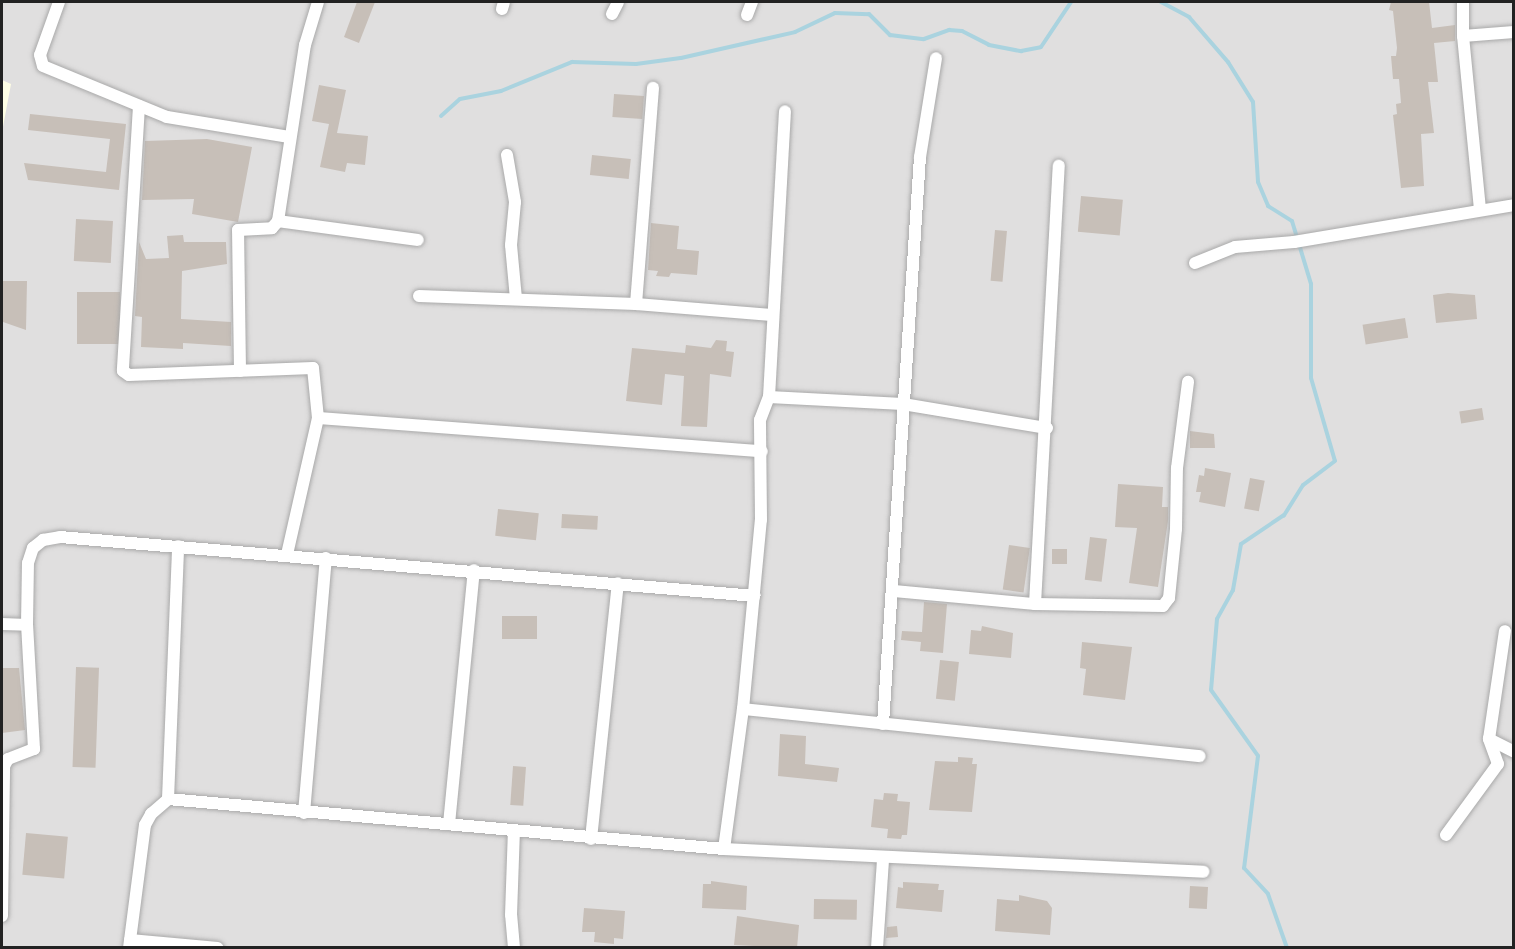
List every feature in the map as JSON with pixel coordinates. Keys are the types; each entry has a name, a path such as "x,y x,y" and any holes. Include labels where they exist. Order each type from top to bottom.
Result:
{"street":[{"path":"59,2 40,55 43,66 167,117 290,137"},
{"path":"240,371 238,231 272,228 278,221 305,45 318,2"},
{"path":"612,14 618,2"},
{"path":"747,15 752,2"},
{"path":"1463,2 1462,36 1480,209"},
{"path":"1462,36 1514,32"},
{"path":"883,724 894,591 903,404 920,157 936,58"},
{"path":"636,304 653,88"},
{"path":"139,106 123,371 129,375 313,368 318,418 287,555"},
{"path":"724,849 743,709 755,596 762,451 759,420 770,397 772,315 785,111"},
{"path":"507,155 515,202 511,245 516,299"},
{"path":"1035,604 1047,428 1059,166"},
{"path":"1196,263 1235,247 1294,242 1514,205"},
{"path":"278,221 418,240"},
{"path":"419,296 636,304 772,315"},
{"path":"894,591 1035,604 1158,606 1167,602 1188,382"},
{"path":"770,397 903,404 1047,428"},
{"path":"318,418 762,451"},
{"path":"2,916 4,766 8,759 34,749 27,625 28,563 33,548 43,540 60,537 178,546 755,596"},
{"path":"178,546 168,799 151,814 146,825 129,944 218,948"},
{"path":"304,813 326,558"},
{"path":"449,824 474,570"},
{"path":"591,839 618,584"},
{"path":"2,624 27,625"},
{"path":"1446,835 1498,764 1489,739 1504,631"},
{"path":"743,709 1200,756"},
{"path":"1489,739 1514,753"},
{"path":"168,799 591,839 724,849 883,859 1203,872"},
{"path":"514,830 511,915 514,948"},
{"path":"878,948 883,859"}],"shaded area":[{"path":"2,2 1513,2 1513,947 2,947"},
{"path":"2,80 11,84 2,132"}],"building":[{"path":"357,2 375,2 359,43 344,37"},
{"path":"1391,2 1429,2 1432,28 1455,25 1455,41 1434,43 1438,82 1428,82 1434,133 1421,134 1424,186 1401,188 1393,115 1397,114 1396,104 1401,103 1399,79 1393,79 1391,56 1396,56 1397,48 1393,11 1389,10"},
{"path":"319,85 346,90 337,133 368,136 365,165 347,163 345,172 320,167 329,124 312,121"},
{"path":"614,94 644,96 642,119 612,117"},
{"path":"30,114 126,124 119,190 28,180 24,163 106,172 110,139 28,130"},
{"path":"207,139 252,147 238,222 192,214 194,199 142,200 145,141"},
{"path":"592,155 631,159 629,179 590,175"},
{"path":"1081,196 1123,200 1120,236 1078,232"},
{"path":"76,219 113,221 111,263 74,261"},
{"path":"651,223 679,226 677,249 699,251 697,275 671,273 669,277 656,276 658,271 648,270"},
{"path":"995,230 1007,231 1003,282 991,281"},
{"path":"183,235 184,242 226,242 227,264 182,271 181,319 231,322 231,346 183,343 183,349 141,347 142,317 135,316 139,242 146,259 169,258 167,236"},
{"path":"3,281 27,281 26,330 3,322"},
{"path":"77,292 120,292 120,344 77,344"},
{"path":"1448,293 1475,295 1477,319 1436,323 1433,295"},
{"path":"1405,318 1408,338 1366,344 1363,325"},
{"path":"716,340 727,341 726,351 734,352 731,377 710,374 707,427 681,426 684,376 665,374 662,405 626,401 632,348 685,353 686,345 711,348"},
{"path":"1482,408 1484,420 1461,423 1459,412"},
{"path":"1190,431 1214,434 1215,448 1190,448"},
{"path":"1205,468 1231,473 1225,507 1199,502 1201,492 1196,492 1199,475 1204,476"},
{"path":"1250,478 1265,481 1259,511 1244,508"},
{"path":"1118,484 1163,487 1162,507 1168,507 1168,521 1158,587 1129,583 1137,528 1115,527"},
{"path":"498,509 539,513 536,540 495,536"},
{"path":"562,514 598,516 597,530 561,528"},
{"path":"1090,537 1107,539 1102,582 1085,580"},
{"path":"1009,545 1030,548 1024,592 1003,590"},
{"path":"1052,549 1067,549 1067,564 1052,564"},
{"path":"924,602 947,604 943,653 920,651 921,642 901,640 902,631 922,632"},
{"path":"502,616 537,616 537,639 502,639"},
{"path":"982,626 1013,633 1011,658 969,654 971,630 981,631"},
{"path":"1082,642 1132,647 1125,700 1083,695 1086,669 1080,668"},
{"path":"940,660 959,662 955,701 936,699"},
{"path":"76,667 99,668 95,768 73,767"},
{"path":"2,668 19,668 25,730 2,733"},
{"path":"780,734 806,736 805,764 839,768 837,782 778,776"},
{"path":"958,757 973,758 972,764 977,764 972,812 929,810 935,761 958,762"},
{"path":"513,766 526,767 523,806 510,805"},
{"path":"884,793 898,794 897,801 910,802 907,835 902,835 901,839 887,838 888,829 871,827 874,799 883,800"},
{"path":"26,833 68,837 64,879 22,875"},
{"path":"711,881 747,886 746,910 702,908 703,884 711,884"},
{"path":"903,882 939,884 938,890 944,890 942,912 896,908 898,887 903,888"},
{"path":"1190,886 1208,887 1207,909 1189,908"},
{"path":"1019,895 1047,901 1052,908 1050,935 995,931 997,899 1019,901"},
{"path":"814,899 857,900 857,920 814,919"},
{"path":"584,908 625,911 623,939 614,938 614,944 594,942 595,932 582,932"},
{"path":"737,916 799,925 797,948 734,945"},
{"path":"897,926 898,937 886,938 887,927"}],"waterway":[{"path":"441,116 460,99 501,91 572,62 636,64 681,58 795,32 835,13 869,14 890,35 924,39 949,30 962,31 989,45 1021,51 1041,47 1071,2"},
{"path":"1161,2 1189,17 1228,62 1253,102 1258,182 1268,206 1292,221 1311,284 1311,378 1335,461 1303,485 1284,515 1241,544 1233,590 1217,619 1211,690 1258,756 1244,868 1268,894 1287,948"}]}
